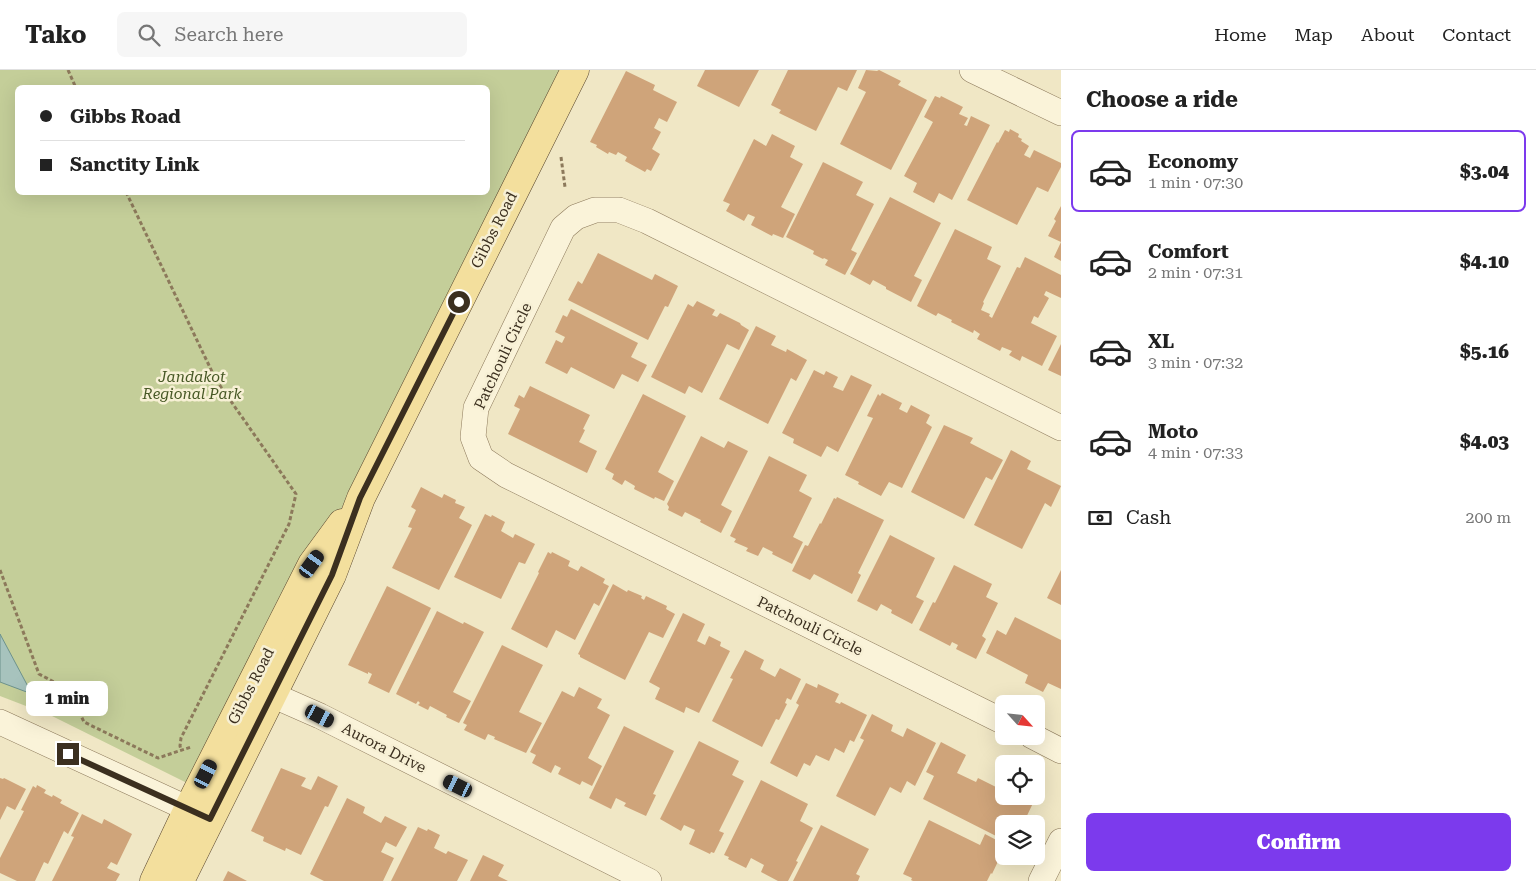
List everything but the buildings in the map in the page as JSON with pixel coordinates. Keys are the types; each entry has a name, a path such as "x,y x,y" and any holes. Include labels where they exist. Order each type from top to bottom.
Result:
{"main road":[{"name":"Gibbs Road","path":"154,881 199,814 261,690 332,575 360,498 575,70"},
{"name":"Gibbs Road","path":"180,881 199,814"}],"street":[{"path":"972,70 1061,113"},
{"name":"Patchouli Circle","path":"995,718 506,475 481,458 473,437 476,408 563,228 576,217 595,210 618,210 656,225 1061,428"},
{"name":"Aurora Drive","path":"261,690 320,716 649,881"},
{"path":"0,722 199,814"},
{"path":"1045,743 1061,751"},
{"path":"1041,881 1061,841"}],"path":[{"path":"68,70 75,85"},
{"path":"560,153 565,187"},
{"path":"127,195 216,380 296,494 289,524 181,738 181,750"},
{"path":"0,570 39,674 69,690 84,722 158,758 196,746"}],"green space":[{"name":"Jandakot Regional Park","path":"0,70 564,70 363,475 278,605 187,783 52,716 0,696"}],"water":[{"path":"0,634 32,694 0,682"}],"route":[{"path":"68,754 210,819 332,575 360,498 459,302"}]}
